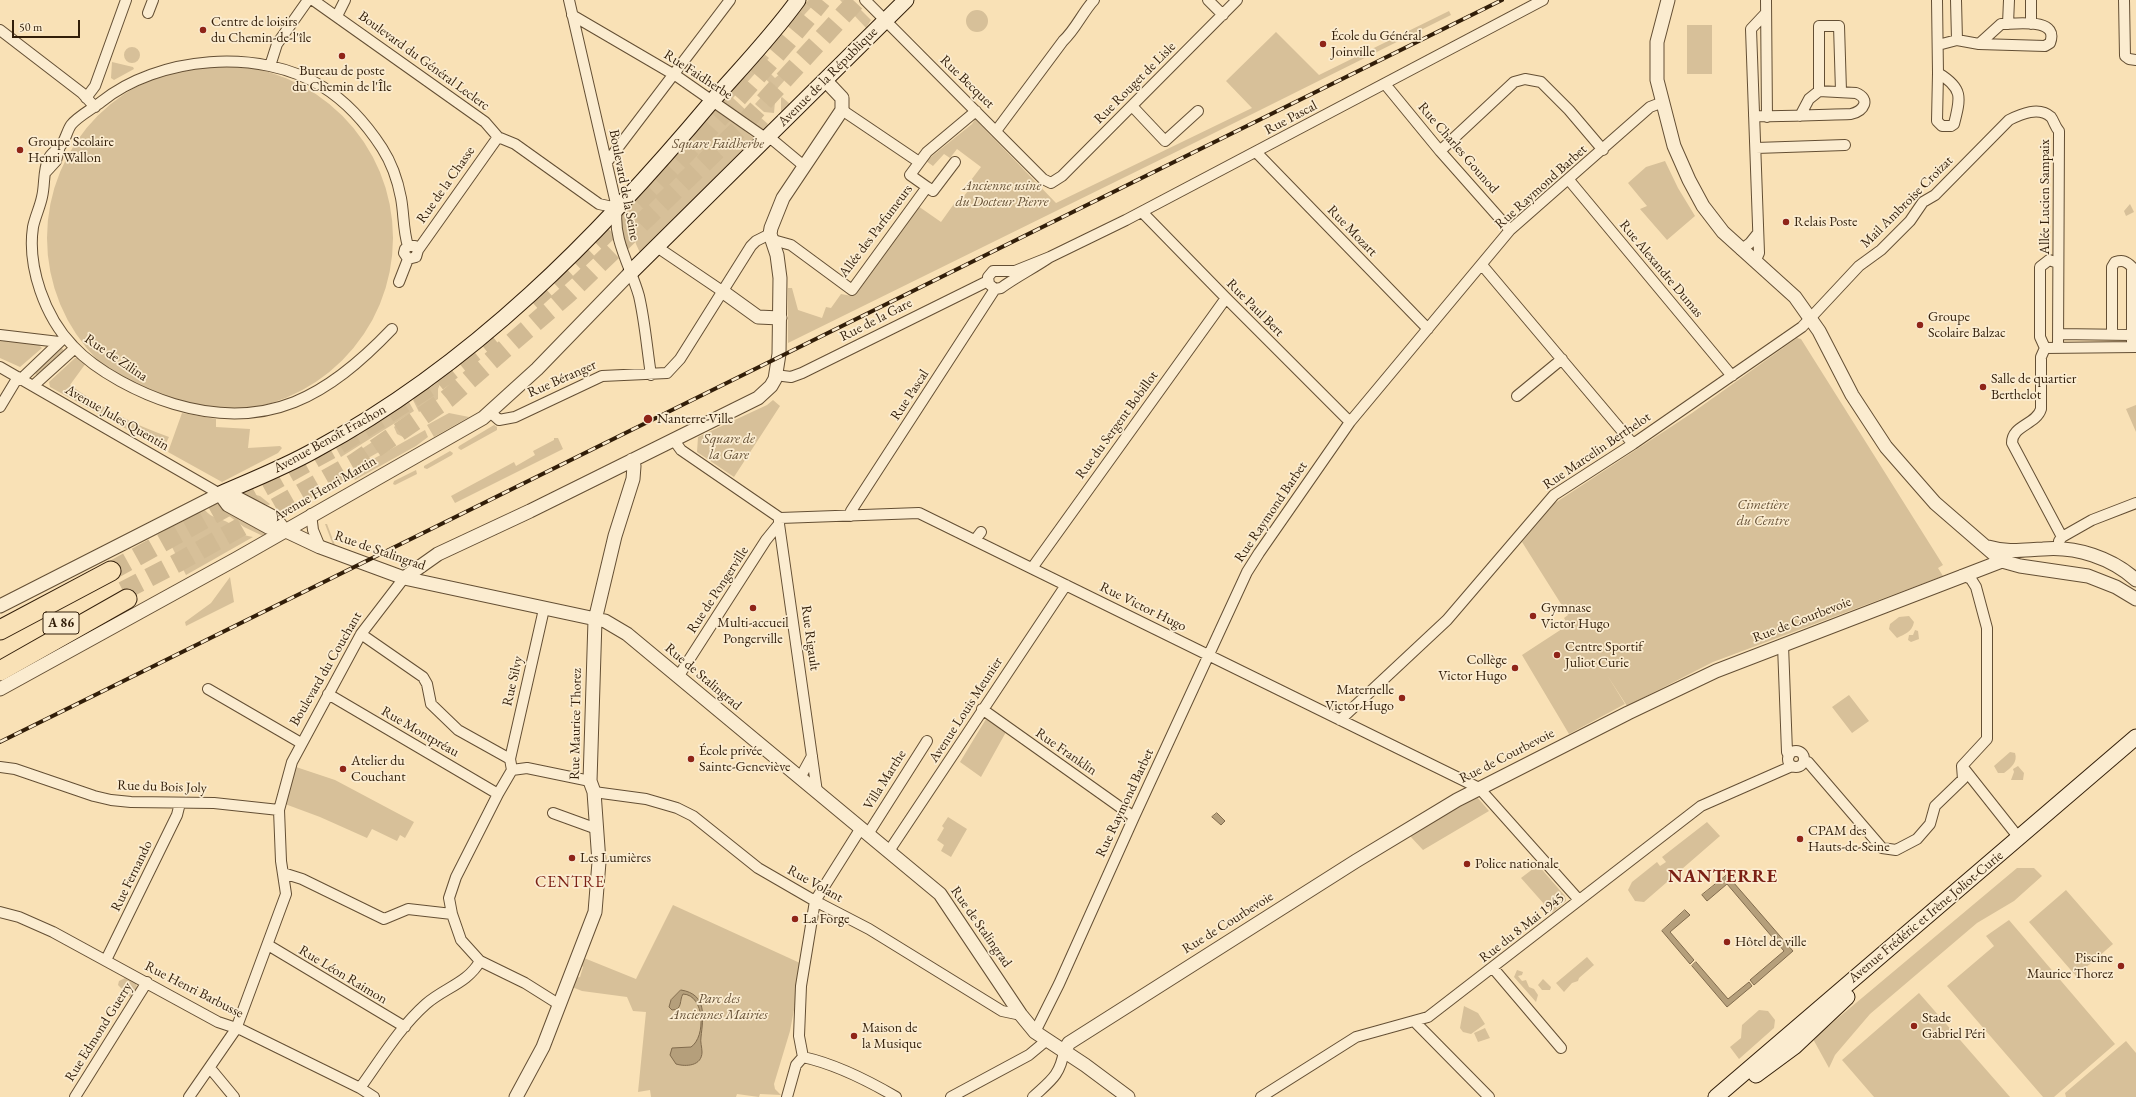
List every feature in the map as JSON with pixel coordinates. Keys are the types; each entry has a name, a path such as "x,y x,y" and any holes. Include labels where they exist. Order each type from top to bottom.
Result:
{"highway":[{"name":"A 86","path":"0,630 110,571"},
{"name":"A 86","path":"0,656 125,595 0,671"},
{"path":"0,617 46,597 63,596"}],"main road":[{"name":"Avenue Benoît Frachon","path":"220,494 321,448 387,408 429,378 538,290 635,191 766,42 798,0"},
{"name":"Avenue de la République","path":"631,272 906,0"},
{"name":"Avenue Frédéric et Irène Joliot-Curie","path":"1716,1097 2136,737"},
{"name":"Avenue Frédéric et Irène Joliot-Curie","path":"1728,1097 1794,1047 1846,997 2136,749"}],"street":[{"path":"86,98 95,86 126,0"},
{"path":"148,13 153,0"},
{"path":"270,66 277,44 308,0"},
{"name":"Boulevard du Général Leclerc","path":"314,0 485,122 498,137 520,147 599,204 617,208"},
{"path":"337,16 345,0"},
{"path":"571,8 579,0"},
{"path":"607,162 730,0"},
{"name":"Rue Becquet","path":"865,0 996,130 1043,179 1051,183"},
{"path":"996,130 1064,41 1075,30 1084,11 1094,0"},
{"path":"1208,0 1223,15"},
{"name":"Rue Rouget de Lisle","path":"1051,183 1062,176 1237,0"},
{"name":"Rue Pascal","path":"988,281 993,271 1003,273 1015,272 1050,257 1142,212 1543,0"},
{"path":"1668,0 1659,32 1656,54 1657,80 1674,146 1696,194 1711,218 1741,250 1795,297 1819,331 1852,396 1886,447 1935,503 2002,561 2020,566 2088,576 2116,587 2136,599"},
{"path":"1662,97 1667,31 1677,0"},
{"path":"1766,0 1767,117"},
{"path":"1937,0 1938,120 1942,126 1951,126 1954,124 1956,116 1958,93 1952,82 1938,73"},
{"path":"1956,0 1956,40"},
{"path":"2008,0 2008,24"},
{"path":"2031,0 2031,24"},
{"path":"2124,0 2125,56 2129,59 2136,60"},
{"name":"Rue Faidherbe","path":"571,8 767,138 774,140 804,166"},
{"name":"Boulevard de la Seine","path":"571,8 617,208 616,226 626,262 631,272 639,297 651,375"},
{"path":"1755,262 1760,253 1751,29 1766,14"},
{"path":"1938,45 1956,40 1979,44 2049,45 2052,35 2050,29 2043,25 2008,24 1997,26 1979,44"},
{"path":"1819,91 1819,26 1839,26 1841,91"},
{"path":"0,30 86,98 95,107"},
{"name":"Rue de Zilina","path":"392,329 365,357 333,381 288,405 252,414 227,415 210,413 158,400 134,389 62,339 38,280 33,243 36,197 38,188 44,177 56,161 62,143 71,125 107,97 134,81 180,66 204,63 226,62 270,66 304,78 324,88 341,101 368,128 384,150 393,172 401,196 405,234 408,246"},
{"path":"1440,150 1514,82 1525,79 1541,82 1569,110 1603,150"},
{"path":"776,376 780,318 780,278 772,237 783,198 842,110 842,98 825,80"},
{"name":"Rue Charles Gounod","path":"1385,84 1510,230"},
{"path":"95,86 107,97"},
{"path":"1754,116 1767,117 1800,116 1851,114 1860,112 1864,105 1859,95 1841,91 1819,91 1809,99 1800,116"},
{"name":"Rue Raymond Barbet","path":"1035,1032 1059,984 1134,817 1252,564 1350,422 1510,230 1569,180 1662,97"},
{"path":"1132,106 1165,141 1198,111"},
{"path":"842,110 919,162"},
{"name":"Allée des Parfumeurs","path":"772,237 791,245 852,290 927,187 910,175 919,162 927,152 976,111"},
{"name":"Mail Ambroise Croizat","path":"1810,317 1859,266 1881,250 1910,221 1923,202 1935,195 2008,120 2024,113 2041,112 2051,118 2059,131"},
{"name":"Allée Lucien Sampaix","path":"2058,347 2059,131"},
{"name":"Rue de la Chasse","path":"418,250 498,137"},
{"path":"1756,148 1845,145"},
{"name":"Rue Mozart","path":"1256,152 1428,329"},
{"path":"927,187 933,191 955,162"},
{"name":"Rue Alexandre Dumas","path":"1569,180 1732,376"},
{"name":"Rue Paul Bert","path":"1142,212 1350,422"},
{"path":"1741,250 1750,243 1758,233"},
{"path":"651,375 667,373 680,359 751,246 772,237"},
{"path":"2044,262 2058,244"},
{"path":"413,245 418,250 416,257 408,259 404,253 405,249 408,246 413,245"},
{"path":"657,247 758,317 780,318"},
{"name":"Rue Pascal","path":"852,516 851,511 995,289 1002,288 1050,257"},
{"path":"399,282 408,259"},
{"name":"Allée Lucien Sampaix","path":"2058,263 2049,260 2044,262 2040,267 2040,338 2043,352 2041,409 2039,415 2013,436 2012,444 2062,537"},
{"path":"2112,334 2112,267 2115,262 2128,262 2132,267 2134,342"},
{"path":"1482,265 1633,444"},
{"name":"Avenue Henri Martin","path":"0,689 483,418 537,369 631,272"},
{"path":"1003,273 1007,280 1006,284"},
{"path":"988,281 990,286 995,289"},
{"name":"Rue de la Gare","path":"776,376 791,377 802,373 988,281"},
{"name":"Rue du Sergent Bobillot","path":"1032,568 1226,298"},
{"name":"Rue Marcelin Berthelot","path":"1340,720 1446,620 1554,495 1633,444 1732,376 1802,327 1810,317"},
{"path":"2058,334 2112,334 2134,342"},
{"path":"0,335 62,339"},
{"path":"0,407 19,378 62,339"},
{"path":"2043,352 2058,347 2134,342"},
{"path":"33,386 75,348"},
{"path":"1517,396 1562,359"},
{"name":"Avenue Jules Quentin","path":"0,367 220,494"},
{"name":"Rue Béranger","path":"490,412 500,420 515,416 602,376 651,375"},
{"name":"Boulevard du Couchant","path":"189,1097 236,1029 286,894 283,873 279,810 292,762 361,634 404,578 438,554 530,511 758,398 771,386 776,376"},
{"path":"674,439 681,450 779,521"},
{"name":"Rue Maurice Thorez","path":"516,1097 543,1047 595,912 599,862 592,787 595,620 615,536 633,479 634,466 632,460"},
{"name":"Rue de Stalingrad","path":"220,494 228,505 268,527 284,530 320,547 404,578 595,620 610,624 627,634 940,894 1021,1014 1035,1032 1128,1097"},
{"name":"Avenue Benoît Frachon","path":"0,606 220,494"},
{"path":"2047,569 2055,549 2062,537 2092,520 2136,503"},
{"name":"Rue Victor Hugo","path":"779,521 919,512 991,542 1032,568 1479,788"},
{"path":"311,514 314,530 320,547"},
{"name":"Rue de Pongerville","path":"678,677 779,521"},
{"name":"Rue Rigault","path":"779,521 817,792"},
{"path":"1984,546 2005,551 2055,549 2104,560 2120,568 2136,580"},
{"path":"2047,569 2066,555 2055,549"},
{"name":"Rue de Courbevoie","path":"1064,1051 1069,1044 1349,865 1479,788 1632,711 1716,672 2002,561"},
{"path":"1804,761 1808,762 1882,848 1896,850 1917,839 1930,824 1935,806 1963,779 1962,766 1987,738 1988,628 1976,586 1971,579 1962,576"},
{"name":"Avenue Louis Meunier","path":"889,851 951,760 982,710 1066,585"},
{"name":"Rue Silvy","path":"510,759 544,609"},
{"path":"361,634 419,673 425,680 432,704 458,730 510,759 512,770 498,794 450,890 452,914 461,940 480,961 525,983 560,1005"},
{"path":"1783,645 1787,752 1793,753 1803,755 1804,761 1801,766 1792,766 1788,762 1793,753"},
{"path":"208,690 301,743"},
{"name":"Rue Montpréau","path":"328,694 498,794"},
{"name":"Rue Franklin","path":"982,710 1134,817"},
{"name":"Villa Marthe","path":"815,901 927,741"},
{"path":"800,778 812,756"},
{"name":"Rue du 8 Mai 1945","path":"1261,1097 1356,1037 1428,1016 1493,968 1701,806 1792,766"},
{"path":"1962,766 2019,838"},
{"name":"Rue du Bois Joly","path":"0,767 15,769 94,796 111,800 214,803 279,810"},
{"name":"Rue Volant","path":"512,770 527,768 592,787 646,799 677,808 693,816 721,837 748,862 815,901 869,929 1002,1011 1021,1014"},
{"path":"1479,788 1579,900"},
{"name":"Rue Fernando","path":"106,960 177,815 180,803"},
{"path":"553,813 597,829"},
{"path":"283,873 302,879 384,919 408,909 452,914"},
{"path":"803,1057 799,1036 801,986 815,901"},
{"name":"Rue Henri Barbusse","path":"0,912 19,917 52,931 218,1022 236,1029 374,1097"},
{"name":"Rue Léon Raimon","path":"268,945 405,1027"},
{"path":"362,1092 395,1037 426,1004 474,973 480,961"},
{"path":"1493,968 1561,1048"},
{"name":"Rue Edmond Guerry","path":"75,1097 147,982"},
{"path":"1414,1021 1489,1097"},
{"path":"951,1097 1029,1055 1047,1040"},
{"path":"1033,1097 1055,1076 1062,1066 1064,1051"},
{"path":"787,1097 796,1065 803,1057"},
{"path":"803,1057 818,1060 874,1084 896,1097"},
{"path":"210,1068 234,1097"}],"green space":[{"path":"808,0 818,0 792,28 792,23"},
{"path":"840,0 851,0 871,20 866,28"},
{"path":"977,10 981,11 987,17 987,25 981,31 977,32 973,31 967,25 966,21 967,17 973,11"},
{"name":"Ancienne usine du Docteur Pierre","path":"1449,11 1451,15 788,343 788,288 792,288 798,310 822,318 826,307 831,308 841,294 852,296 918,206 941,222 956,201 959,202 968,191 965,188 981,167 957,149 950,158 944,154 933,166 926,161 972,124 975,119 1056,203 1252,108 1226,81 1276,32 1319,75"},
{"path":"1687,25 1712,25 1712,74 1687,74"},
{"path":"129,47 135,47 140,52 138,61 135,63 129,63 124,58 124,52"},
{"path":"763,53 769,58 733,98 748,112 751,109 768,124 764,131 723,101 724,96"},
{"path":"112,62 133,67 134,69 114,80 111,78"},
{"path":"220,65 254,68 270,72 302,85 330,104 354,128 373,156 386,188 390,204 393,238 390,272 386,288 373,320 354,348 330,372 302,391 270,404 254,408 220,411 186,408 170,404 138,391 110,372 86,348 67,320 54,288 50,272 47,238 50,204 54,188 67,156 86,128 110,104 138,85 170,72 186,68"},
{"path":"764,67 775,78 781,73 785,77 784,81 776,90 774,113 764,112 755,104 772,85 759,73"},
{"path":"782,97 790,104 781,112 781,98"},
{"name":"Square Faidherbe","path":"714,109 720,111 756,140 641,255 636,244 626,208"},
{"path":"1665,161 1678,188 1695,216 1667,240 1640,209 1647,206 1628,183 1646,167"},
{"path":"2130,204 2134,212 2126,216 2124,211"},
{"path":"0,338 37,343 42,348 20,367 0,358"},
{"name":"Cimetière du Centre","path":"1797,338 1801,339 1943,565 1938,568 1943,576 1713,662 1627,706 1607,675 1625,704 1569,734 1522,655 1568,625 1564,618 1568,615 1522,542 1555,503 1692,413"},
{"path":"61,347 65,352 36,375 35,372"},
{"path":"75,358 79,358 86,363 70,385 118,415 169,437 163,449 50,387 49,382"},
{"path":"442,379 438,389 438,399 419,412 413,400"},
{"name":"Square de la Gare","path":"773,400 780,406 734,477 697,452 698,437 767,405"},
{"path":"409,402 414,411 341,457 336,448"},
{"path":"2136,405 2136,432 2126,409"},
{"path":"182,413 216,419 216,427 250,429 248,448 280,446 282,448 278,453 222,482 168,452"},
{"path":"449,413 469,417 434,437 427,425"},
{"path":"397,424 407,429 406,433 408,434 405,438 397,434 394,427"},
{"path":"494,425 497,427 497,430 461,450 458,448 459,446"},
{"path":"425,430 428,437 416,446 355,480 350,472"},
{"path":"386,433 393,444 363,461 357,452"},
{"path":"554,438 558,438 563,449 455,503 451,496 514,462 516,466 535,455 533,451 554,440"},
{"path":"450,451 453,453 452,455 427,469 424,468 424,466"},
{"path":"416,470 417,474 395,485 393,484 394,481"},
{"path":"237,490 260,496 270,504 257,503"},
{"path":"214,502 268,533 263,536 244,527 225,513 208,506"},
{"path":"204,509 213,517 226,521 245,535 253,537 186,575 163,529"},
{"path":"325,524 327,524 335,545 333,545"},
{"path":"230,577 234,602 186,626 185,622 211,603"},
{"path":"1909,616 1914,622 1912,628 1897,638 1889,629 1890,624 1899,617"},
{"path":"1915,630 1918,631 1919,639 1911,642 1908,640 1909,635 1913,635"},
{"path":"1849,695 1869,721 1852,733 1832,707"},
{"path":"986,719 1006,732 981,777 960,762"},
{"path":"2010,752 2015,753 2015,762 2004,773 1998,773 1994,766"},
{"path":"2018,766 2024,773 2023,780 2011,780 2014,772 2013,769"},
{"path":"296,767 335,780 414,822 405,838 400,835 397,841 372,829 367,838 320,817 285,804"},
{"path":"1477,797 1489,811 1423,850 1410,836"},
{"path":"948,817 967,829 951,857 941,851 944,845 937,840 944,828 942,826"},
{"path":"1707,822 1720,836 1644,902 1635,901 1628,890 1632,882 1657,862 1660,866 1666,862 1662,857"},
{"path":"1538,865 1565,896 1566,901 1552,913 1521,878"},
{"path":"2017,868 2034,868 2042,876 2014,901 1977,923 1870,1014 1835,1055 1829,1068 1813,1039"},
{"path":"2066,890 2113,944 2076,976 2029,922"},
{"name":"Parc des Anciennes Mairies","path":"673,905 800,963 797,994 790,1031 774,1084 775,1089 781,1095 760,1094 759,1097 737,1094 736,1097 651,1097 650,1090 638,1092 646,1012 633,1011 627,997 582,991 572,987 575,978 580,977 583,967 581,965 584,958 636,979"},
{"path":"2009,920 2115,1044 2054,1097 2043,1097 1947,986 1994,946 1986,936"},
{"path":"1587,957 1594,965 1579,978 1578,981 1572,983 1564,992 1556,983"},
{"path":"1517,970 1523,972 1522,975 1518,976 1522,981 1526,980 1529,987 1534,989 1538,995 1536,1002 1514,977"},
{"path":"125,978 136,983 137,988 131,998 118,985 119,981"},
{"path":"1543,979 1551,987 1550,990 1542,990 1538,985"},
{"name":"Stade Gabriel Péri","path":"1919,993 2010,1097 1874,1097 1842,1060"},
{"path":"1464,1006 1478,1013 1485,1024 1471,1034 1463,1032 1460,1028"},
{"path":"1759,1010 1768,1011 1775,1020 1774,1028 1739,1059 1730,1047 1741,1038 1742,1025"},
{"path":"1485,1028 1490,1038 1478,1042 1474,1033"},
{"path":"2126,1041 2136,1053 2136,1097 2066,1097 2065,1093"}],"shaded area":[{"path":"1217,813 1225,821 1221,825 1212,817"},
{"path":"1727,875 1793,951 1754,985 1750,980 1784,951 1727,884 1707,901 1702,895"},
{"path":"1685,910 1690,915 1670,932 1694,960 1690,964 1662,931"},
{"path":"1696,962 1728,999 1749,982 1752,986 1727,1007 1692,966"},
{"path":"681,990 690,992 696,996 700,1002 703,1015 701,1057 696,1063 689,1065 676,1064 670,1055 672,1048 691,1047 696,1042 701,1026 699,1009 696,1001 690,996 683,994 679,1007 675,1010 672,1010 669,1007 671,1000"}],"tunnel":[{"path":"532,302 609,231 683,157 754,80 822,0"},
{"path":"123,591 179,562 354,463 447,399 569,293 738,130 857,0"},
{"path":"111,571 339,445 436,383 493,337"}],"railway":[{"path":"0,742 1502,0"}],"place":[{"name":"Centre de loisirs du Chemin-de-l'île","path":"203,30"},
{"name":"École du Général Joinville","path":"1323,44"},
{"name":"Bureau de poste du Chemin de l'Île","path":"342,56"},
{"name":"Groupe Scolaire Henri Wallon","path":"20,150"},
{"name":"Relais Poste","path":"1786,222"},
{"name":"Groupe Scolaire Balzac","path":"1920,325"},
{"name":"Salle de quartier Berthelot","path":"1983,387"},
{"name":"Nanterre-Ville","path":"648,419"},
{"name":"Multi-accueil Pongerville","path":"753,608"},
{"name":"Gymnase Victor Hugo","path":"1533,616"},
{"name":"Centre Sportif Juliot Curie","path":"1557,655"},
{"name":"Collège Victor Hugo","path":"1515,668"},
{"name":"Maternelle Victor Hugo","path":"1402,698"},
{"name":"École privée Sainte-Geneviève","path":"691,759"},
{"name":"Atelier du Couchant","path":"343,769"},
{"name":"CPAM des Hauts-de-Seine","path":"1800,839"},
{"name":"Les Lumières","path":"572,858"},
{"name":"Police nationale","path":"1467,864"},
{"name":"La Forge","path":"795,919"},
{"name":"Hôtel de ville","path":"1727,942"},
{"name":"Piscine Maurice Thorez","path":"2121,966"},
{"name":"Stade Gabriel Péri","path":"1914,1026"},
{"name":"Maison de la Musique","path":"854,1036"}],"district":[{"name":"NANTERRE","path":"1723,877"},
{"name":"CENTRE","path":"570,883"}]}
